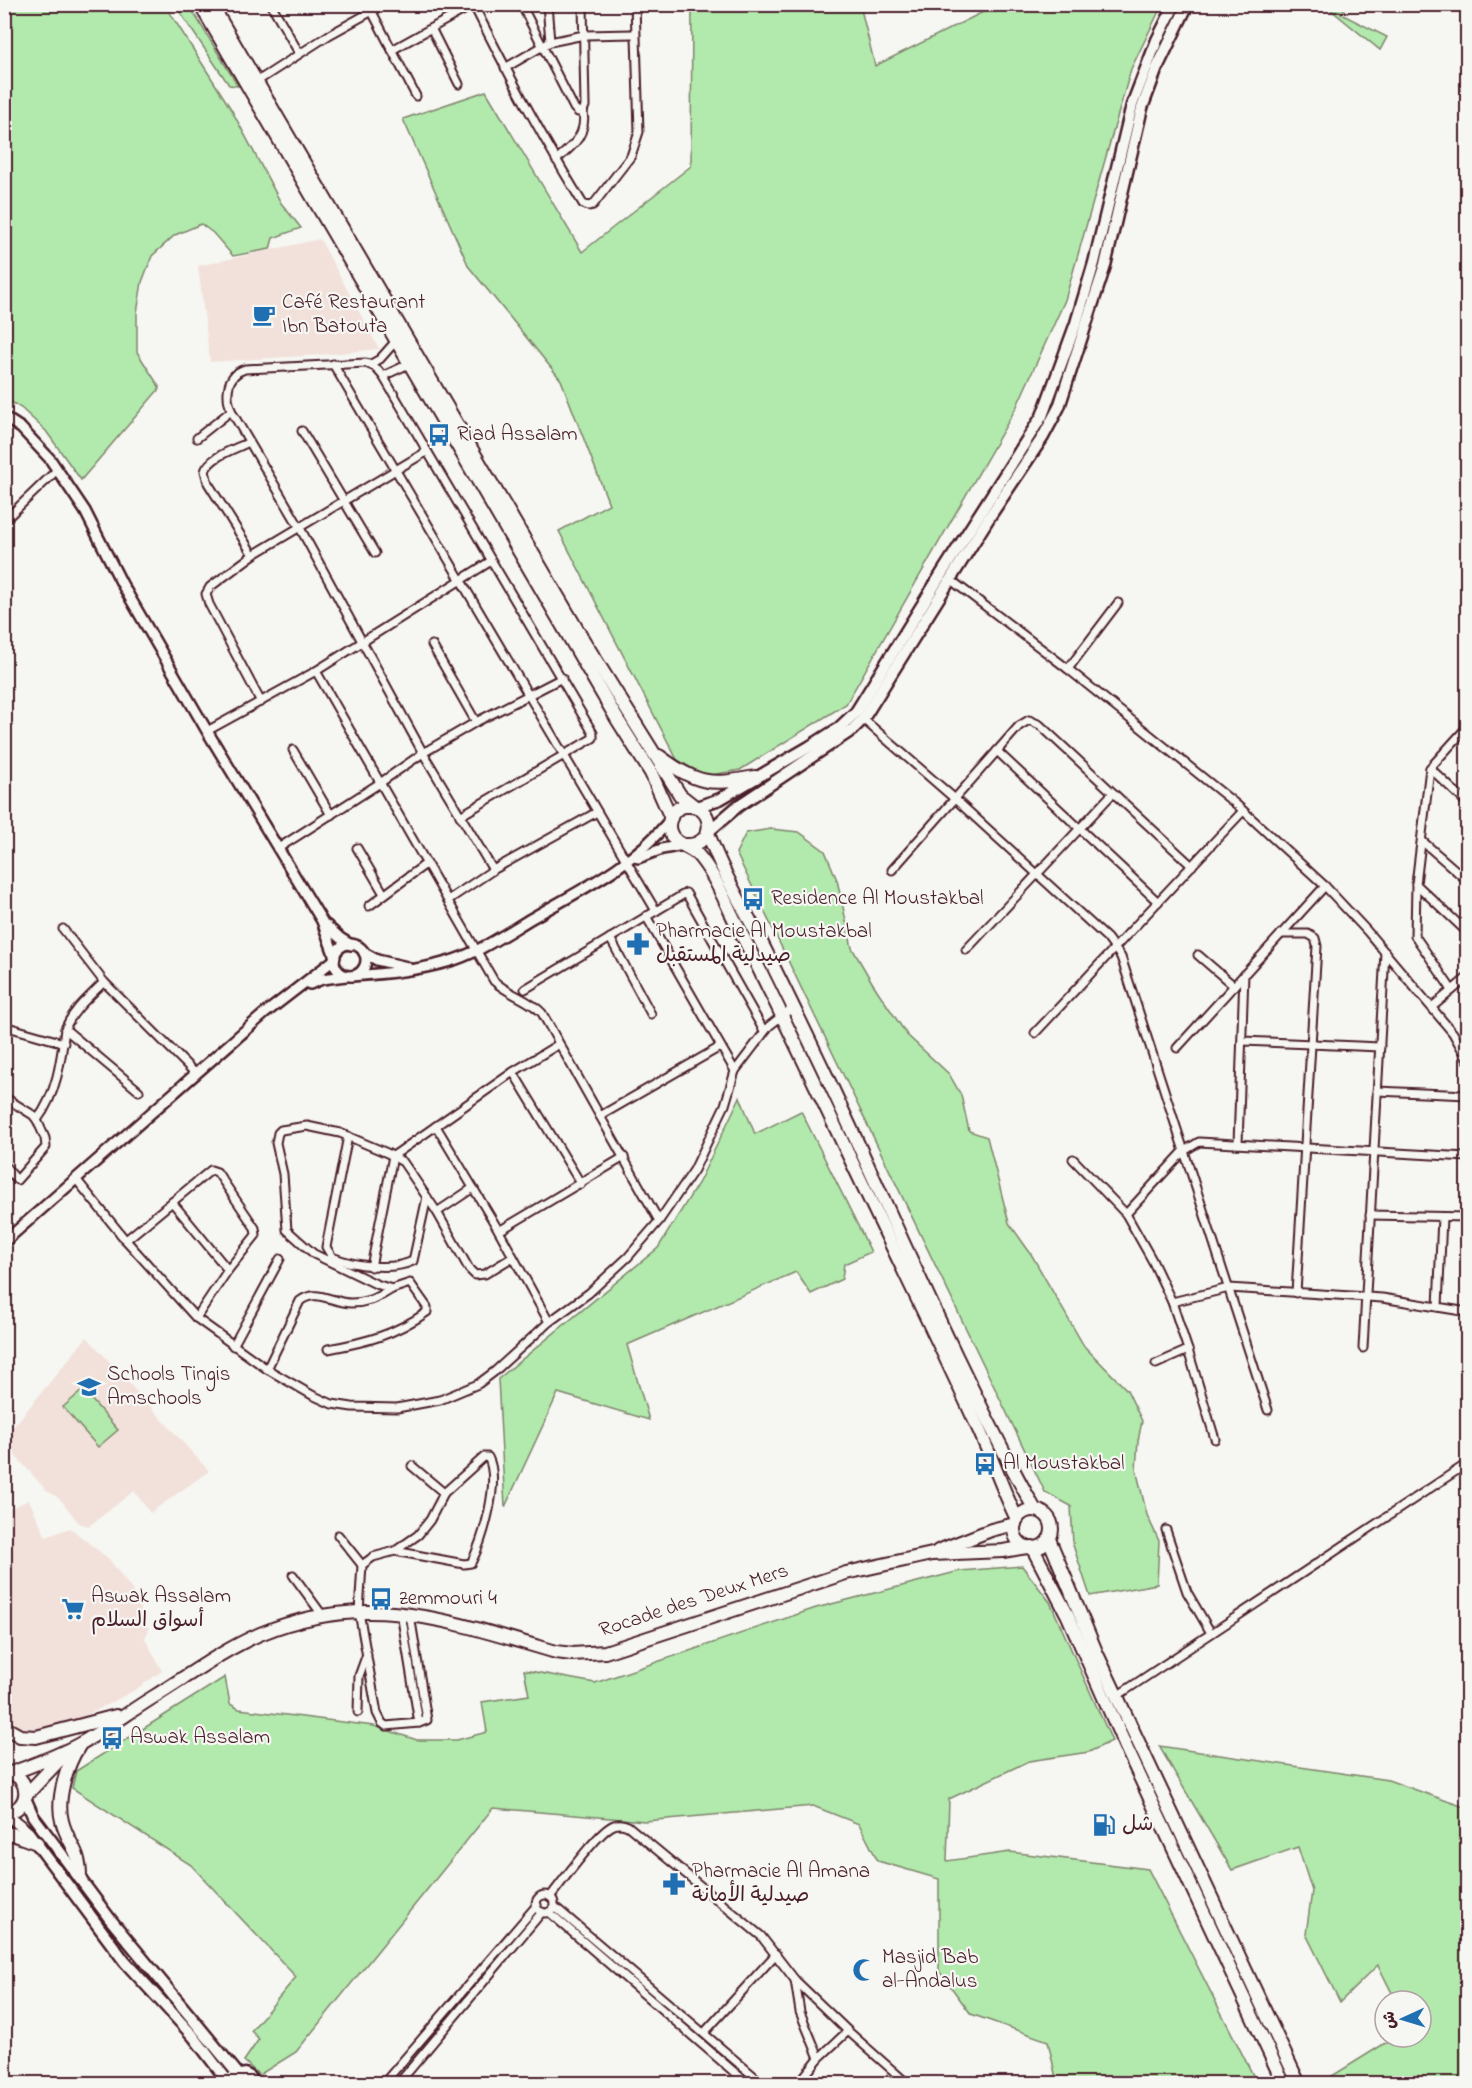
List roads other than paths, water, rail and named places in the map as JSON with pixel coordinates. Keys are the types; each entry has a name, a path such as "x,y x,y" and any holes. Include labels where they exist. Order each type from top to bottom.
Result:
{"highway":[{"path":"200,4 252,85 617,719 651,773 670,819 671,834 675,840 697,855 711,874 787,1011 824,1071 1002,1450 1035,1510 1048,1518 1052,1529 1049,1539 1044,1544 1029,1547"},
{"path":"211,4 252,85 395,342 413,362 680,795 707,816 708,832 721,867 760,941 787,1011 975,1419 1016,1521 1017,1538 1029,1547 1068,1616 1124,1743 1284,2084"},
{"path":"654,752 681,772 708,782 735,781 755,777"},
{"path":"670,819 677,809 683,806 695,806"},
{"path":"684,845 698,843 708,832"},
{"path":"1016,1521 1028,1511 1035,1510"},
{"name":"Rocade des Deux Mers","path":"932,1554 1016,1521"},
{"path":"1049,1539 1085,1628 1299,2084"},
{"name":"Rocade des Deux Mers","path":"8,1772 77,1745 215,1658 252,1638 284,1626 323,1616 359,1612 406,1613 462,1624 556,1652 572,1654 605,1652 846,1573 932,1554 1003,1551 1029,1547"},
{"path":"4,1727 20,1736 36,1737 126,1714"},
{"path":"77,1745 67,1768 60,1809 62,1821 79,1858 80,1877"},
{"name":"Rocade des Deux Mers","path":"5,1813 21,1806 26,1796 77,1745"},
{"name":"Rocade des Deux Mers","path":"8,1772 22,1780 26,1796"},
{"path":"4,1834 12,1834 37,1843"}],"main road":[{"path":"695,806 720,799 839,728 856,712 1042,416 1076,323 1091,273 1132,105 1147,63 1175,4"},
{"path":"708,832 738,806 852,730 863,719 990,516 1043,437 1059,407 1105,266 1145,100 1157,68 1188,4"},
{"path":"26,1796 33,1816 110,1919 238,2074"},
{"path":"5,1813 20,1824 37,1843 125,1962 193,2036 229,2083 232,2077 238,2074 248,2075 254,2084"}],"street":[{"path":"271,4 299,53"},
{"path":"252,85 369,8 385,4"},
{"path":"521,4 574,108 578,112 583,111"},
{"path":"548,4 550,42"},
{"path":"556,160 581,134 585,124 583,4"},
{"path":"392,50 473,5 556,160 583,204 588,207 593,205 631,156 639,132 634,34 635,4"},
{"path":"369,8 416,96"},
{"path":"431,28 459,84"},
{"path":"505,68 550,42 584,35 634,34"},
{"path":"371,364 381,359 395,342"},
{"path":"383,376 413,362"},
{"path":"460,816 593,738 593,733 383,376 371,364 366,363 241,370 229,382 228,395 231,411 300,528 423,753 460,816 493,870"},
{"path":"333,364 656,911"},
{"path":"198,438 231,411"},
{"path":"4,417 21,428 57,470 85,511 122,584 277,849 322,921 340,939 357,946 377,960 412,969"},
{"path":"302,431 375,553"},
{"path":"249,442 214,459 207,465 205,471 208,483 252,555"},
{"path":"261,702 209,604 206,594 210,587 252,555 426,452"},
{"path":"4,521 57,470"},
{"path":"207,731 316,671 491,561"},
{"path":"951,580 1068,669 1243,811 1325,886 1432,1007 1453,1033 1467,1059"},
{"path":"1068,669 1118,603"},
{"path":"432,645 476,722"},
{"path":"316,671 478,949 494,981 508,993 535,1006 542,1013 659,1221"},
{"path":"277,849 423,753 476,722 562,678"},
{"path":"863,719 1038,874 1115,947 1125,967 1268,1410"},
{"path":"892,870 1023,722 1035,721 1192,866"},
{"path":"1452,990 1415,936 1416,884 1430,768 1467,726"},
{"path":"293,750 331,815"},
{"path":"997,751 1158,902"},
{"path":"1430,768 1467,804"},
{"path":"966,950 1113,793"},
{"path":"1035,1033 1243,811"},
{"path":"448,900 493,870 597,812"},
{"path":"322,921 338,970 349,976 384,974 447,962 478,949 627,862 646,847 670,819"},
{"path":"1422,841 1467,881"},
{"path":"627,862 662,849 684,845"},
{"path":"357,848 384,894"},
{"path":"369,906 427,863"},
{"path":"1416,884 1467,933"},
{"path":"1177,1048 1325,886"},
{"path":"525,989 686,893 764,1031"},
{"path":"646,916 735,1071"},
{"path":"63,929 104,982 196,1074"},
{"path":"1281,934 1308,934 1316,942 1296,1293"},
{"path":"610,938 651,1014"},
{"path":"4,1242 264,1014 302,987 335,959 339,949 351,945"},
{"path":"1363,1348 1385,952"},
{"path":"302,987 322,979 356,975 366,963 364,953"},
{"path":"1198,955 1234,986"},
{"path":"1238,1144 1244,974"},
{"path":"1432,1007 1467,977"},
{"path":"37,1120 53,1093 65,1029 76,1011 104,982"},
{"path":"76,1179 196,1318 267,1369 332,1404 397,1408 420,1405 440,1400 478,1384 549,1322 605,1279 628,1257 659,1221 702,1154 725,1105 735,1071 764,1031 787,1011"},
{"path":"5,1028 63,1043"},
{"path":"65,1029 139,1091"},
{"path":"1242,1041 1380,1047"},
{"path":"371,1267 393,1156 513,1072 559,1044"},
{"path":"600,1116 720,1047"},
{"path":"513,1072 581,1184"},
{"path":"1377,1091 1467,1095"},
{"path":"4,1097 33,1114 45,1138 46,1147 17,1180 4,1165"},
{"path":"392,1289 376,1284 314,1254 287,1230 283,1174 276,1143 278,1133 288,1128 307,1126 348,1136 393,1156 408,1169 437,1212 469,1269 475,1275 485,1274 513,1257"},
{"path":"436,1126 499,1231 549,1322"},
{"path":"348,1136 327,1247 332,1257 350,1264 371,1267 413,1261 427,1197"},
{"path":"1126,1214 1184,1150 1199,1142 1467,1157"},
{"path":"499,1231 624,1157"},
{"path":"1073,1159 1126,1214 1152,1260 1172,1302 1215,1439"},
{"path":"126,1239 211,1170 218,1172 256,1231 256,1235 228,1270 196,1318"},
{"path":"437,1212 473,1188"},
{"path":"172,1202 228,1270"},
{"path":"1370,1215 1467,1217"},
{"path":"1438,1307 1442,1217"},
{"path":"233,1346 280,1259"},
{"path":"267,1369 303,1298 313,1294 352,1303 372,1300 392,1289 411,1284 426,1303 427,1312 390,1334 366,1342 328,1349"},
{"path":"1172,1302 1229,1288 1382,1298 1467,1312"},
{"path":"1156,1364 1188,1350"},
{"path":"362,1565 373,1557 395,1551 423,1529 444,1493 484,1457 490,1460 492,1475 490,1502 486,1521 471,1563 464,1564 395,1551"},
{"path":"1117,1696 1467,1463"},
{"path":"412,1466 444,1493"},
{"path":"1167,1530 1190,1600 1211,1633"},
{"path":"338,1535 362,1565 359,1612 377,1713 382,1724 386,1726 419,1723 427,1719 406,1613"},
{"path":"293,1575 323,1616"},
{"path":"358,1712 359,1676 367,1654"},
{"path":"398,2084 548,1910 550,1897 603,1833 614,1825 624,1824 761,1936 795,1980 908,2084"},
{"path":"383,2084 537,1905 540,1897 550,1897"},
{"path":"537,1905 548,1910 704,2033 763,2084"},
{"path":"548,1910 748,2084"},
{"path":"704,2033 776,1954"},
{"path":"795,1980 800,2012 819,2058"},
{"path":"798,2084 819,2058 848,2031"}],"place":[{"name":"Café Restaurant Ibn Batouta","path":"264,315"},
{"name":"Riad Assalam","path":"439,435"},
{"name":"Residence Al Moustakbal","path":"753,899"},
{"name":"Pharmacie Al Moustakbal صيدلية المستقبل","path":"638,944"},
{"name":"Schools Tingis Amschools","path":"89,1387"},
{"name":"Al Moustakbal","path":"985,1464"},
{"name":"zemmouri 4","path":"381,1599"},
{"name":"Aswak Assalam أسواق السلام","path":"73,1609"},
{"name":"Aswak Assalam","path":"112,1738"},
{"name":"شل","path":"1104,1825"},
{"name":"Pharmacie Al Amana صيدلية الأمانة","path":"674,1884"},
{"name":"Masjid Bab al-Andalus","path":"864,1970"}]}
